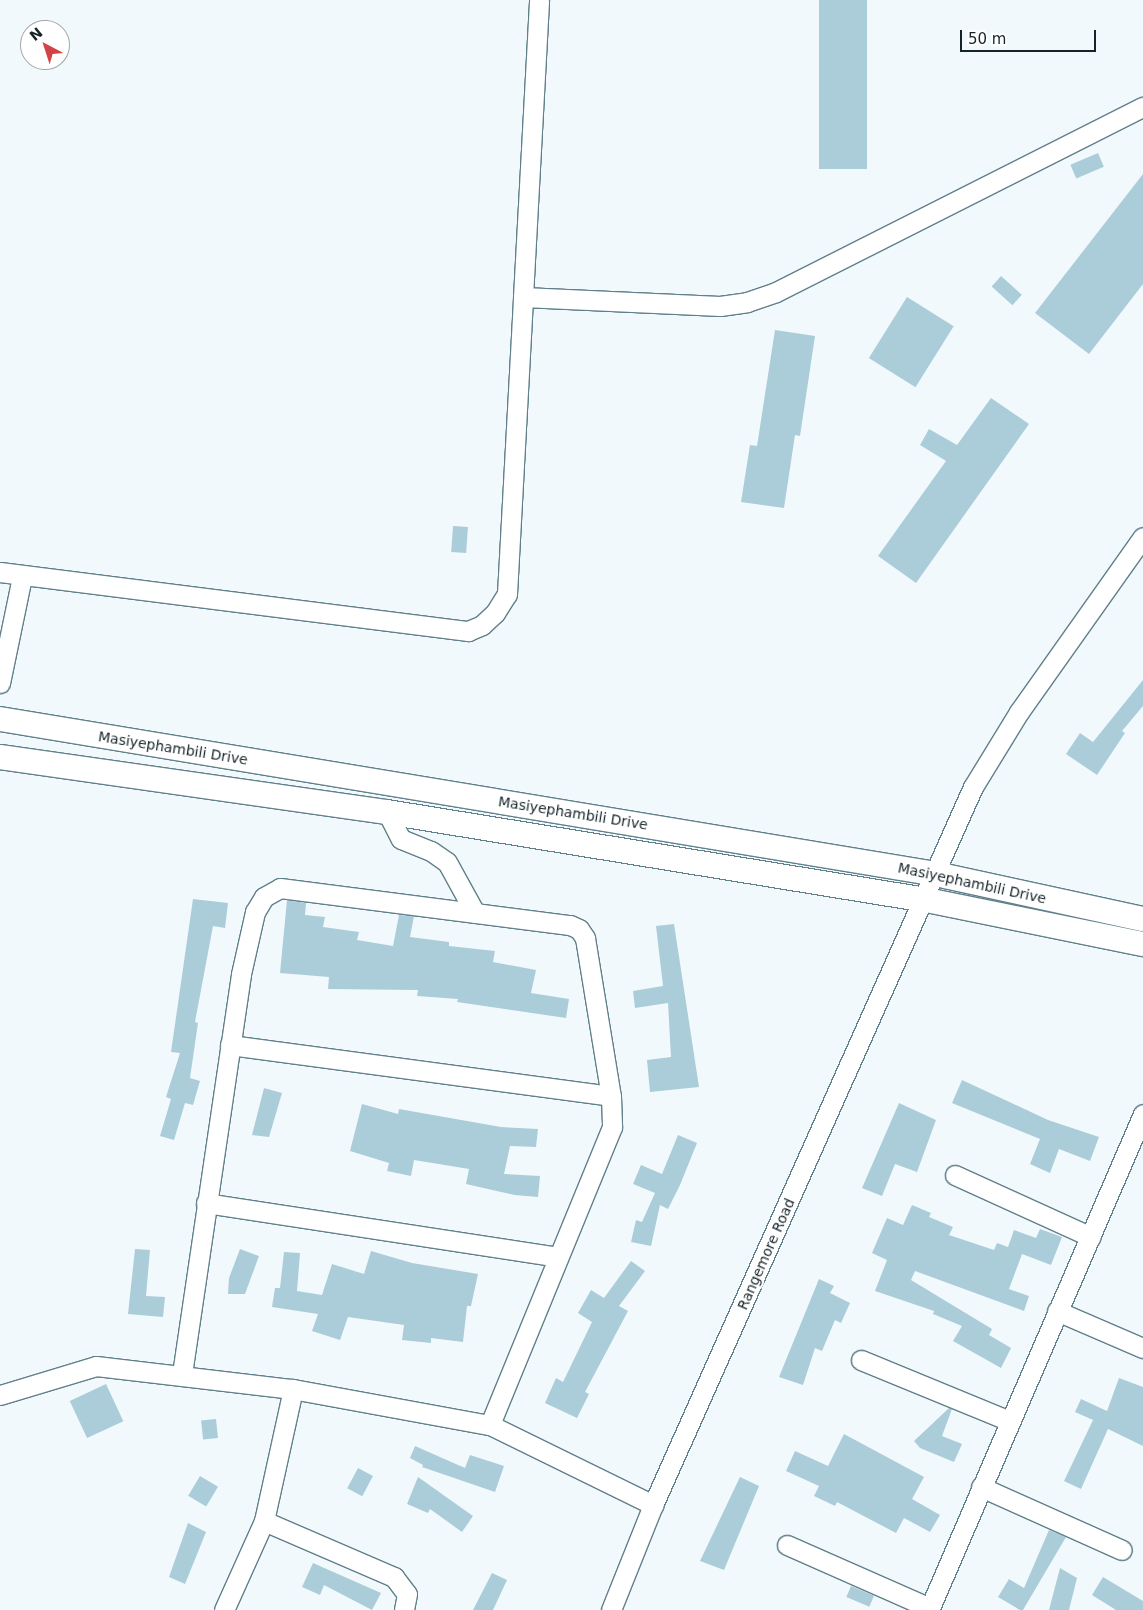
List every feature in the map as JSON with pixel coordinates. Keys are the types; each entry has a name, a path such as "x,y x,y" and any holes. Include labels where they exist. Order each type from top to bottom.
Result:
{"main road":[{"name":"Masiyephambili Drive","path":"0,719 936,874 1143,919"},
{"name":"Masiyephambili Drive","path":"0,756 387,812 926,900 1143,944"}],"street":[{"path":"0,572 22,577 468,631 482,625 495,613 506,594 539,0"},
{"path":"523,297 720,306 747,302 776,292 1143,107"},
{"name":"Rangemore Road","path":"611,1610 653,1505 926,900 973,787 994,751 1143,537"},
{"path":"0,683 22,577"},
{"path":"387,812 401,839 431,851 448,862 475,913"},
{"path":"182,1374 241,974 255,912 264,897 280,888 570,924 583,934 611,1096 613,1116 610,1137 557,1257 490,1425"},
{"path":"230,1045 611,1096"},
{"path":"787,1545 929,1609 1057,1311 1142,1120"},
{"path":"955,1175 1091,1237"},
{"path":"206,1203 557,1257"},
{"path":"1057,1311 1143,1348"},
{"path":"861,1360 1010,1421"},
{"path":"0,1395 96,1366 182,1374 293,1390 490,1425 653,1505"},
{"path":"224,1610 264,1521 293,1390"},
{"path":"981,1487 1122,1550"},
{"path":"264,1521 394,1577 407,1594 404,1610"}],"building":[{"path":"819,0 867,0 867,169 819,169"},
{"path":"1098,153 1104,167 1076,179 1070,165"},
{"path":"1143,174 1143,284 1089,354 1035,313"},
{"path":"1001,276 1022,295 1012,305 992,286"},
{"path":"907,297 954,326 915,387 869,358"},
{"path":"775,330 815,336 800,436 795,435 784,508 741,502 750,445 757,446"},
{"path":"991,398 1029,424 916,583 878,556 946,461 920,445 929,429 957,445"},
{"path":"453,526 468,527 466,553 451,552"},
{"path":"1143,680 1143,706 1122,731 1125,733 1097,775 1066,754 1080,733 1093,742"},
{"path":"193,899 228,903 225,928 213,926 195,1022 198,1023 190,1078 200,1081 193,1105 185,1103 174,1140 160,1136 171,1099 166,1097 180,1053 171,1052"},
{"path":"287,900 306,903 305,915 325,917 323,927 359,932 357,940 393,946 399,915 414,916 410,937 449,942 449,946 495,951 493,962 536,970 531,993 569,999 566,1018 457,1002 458,999 417,996 418,990 328,989 329,977 280,973"},
{"path":"674,924 699,1087 650,1092 647,1060 671,1057 668,1003 635,1008 633,991 663,986 656,926"},
{"path":"962,1080 1048,1120 1099,1137 1090,1161 1059,1149 1050,1173 1030,1164 1040,1139 952,1103"},
{"path":"264,1088 282,1093 269,1137 252,1135"},
{"path":"899,1103 936,1120 917,1172 895,1164 882,1196 862,1188"},
{"path":"362,1104 398,1114 399,1109 501,1127 538,1129 536,1147 510,1146 504,1174 540,1176 538,1197 515,1195 466,1184 469,1169 414,1160 411,1176 387,1171 389,1163 350,1151"},
{"path":"678,1135 697,1143 680,1185 668,1209 660,1205 651,1246 631,1242 636,1220 642,1222 655,1193 633,1184 641,1165 662,1174"},
{"path":"912,1205 931,1213 929,1217 953,1227 949,1235 994,1250 997,1243 1008,1247 1014,1230 1036,1238 1040,1229 1062,1237 1051,1265 1022,1254 1009,1289 1029,1296 1024,1311 915,1271 911,1280 992,1329 989,1335 1011,1348 1001,1368 953,1341 962,1326 933,1314 934,1311 875,1291 887,1260 872,1253 887,1218 903,1225"},
{"path":"135,1249 150,1250 146,1296 165,1297 163,1317 128,1314"},
{"path":"240,1249 259,1256 245,1294 228,1294 229,1278"},
{"path":"371,1251 412,1263 478,1274 471,1306 467,1306 463,1342 431,1338 431,1343 402,1340 404,1325 348,1317 340,1340 312,1331 318,1314 272,1307 275,1288 280,1288 284,1252 300,1253 297,1291 322,1295 332,1264 364,1274"},
{"path":"631,1261 645,1271 619,1306 628,1311 585,1392 589,1394 577,1418 545,1403 556,1378 563,1382 592,1322 578,1313 591,1290 604,1298"},
{"path":"819,1279 834,1286 830,1293 850,1303 841,1323 835,1320 822,1351 815,1348 803,1385 779,1377"},
{"path":"1119,1378 1143,1387 1143,1446 1108,1429 1081,1489 1064,1481 1093,1420 1075,1412 1081,1399 1107,1411"},
{"path":"106,1384 123,1421 87,1438 70,1401"},
{"path":"949,1408 952,1409 942,1436 962,1444 954,1462 920,1448 914,1441"},
{"path":"216,1419 218,1438 203,1439 201,1421"},
{"path":"844,1434 924,1477 912,1499 940,1515 930,1532 904,1518 896,1533 837,1502 835,1506 814,1496 819,1486 786,1471 795,1451 828,1466"},
{"path":"415,1446 465,1468 470,1455 504,1466 495,1492 422,1467 423,1465 410,1458"},
{"path":"358,1468 373,1476 362,1496 347,1488"},
{"path":"200,1476 218,1487 206,1507 188,1496"},
{"path":"418,1477 473,1516 462,1532 430,1509 428,1513 407,1504"},
{"path":"740,1477 759,1486 724,1570 700,1561"},
{"path":"188,1523 206,1532 185,1584 169,1577"},
{"path":"1049,1530 1066,1537 1023,1610 1020,1610 998,1597 1009,1579 1024,1588"},
{"path":"313,1563 381,1593 372,1610 324,1585 320,1595 302,1587"},
{"path":"1060,1568 1077,1578 1069,1610 1049,1610"},
{"path":"492,1573 507,1580 493,1610 473,1610"},
{"path":"1103,1577 1143,1601 1143,1610 1116,1610 1092,1595"},
{"path":"851,1586 874,1596 869,1607 846,1597"}]}
